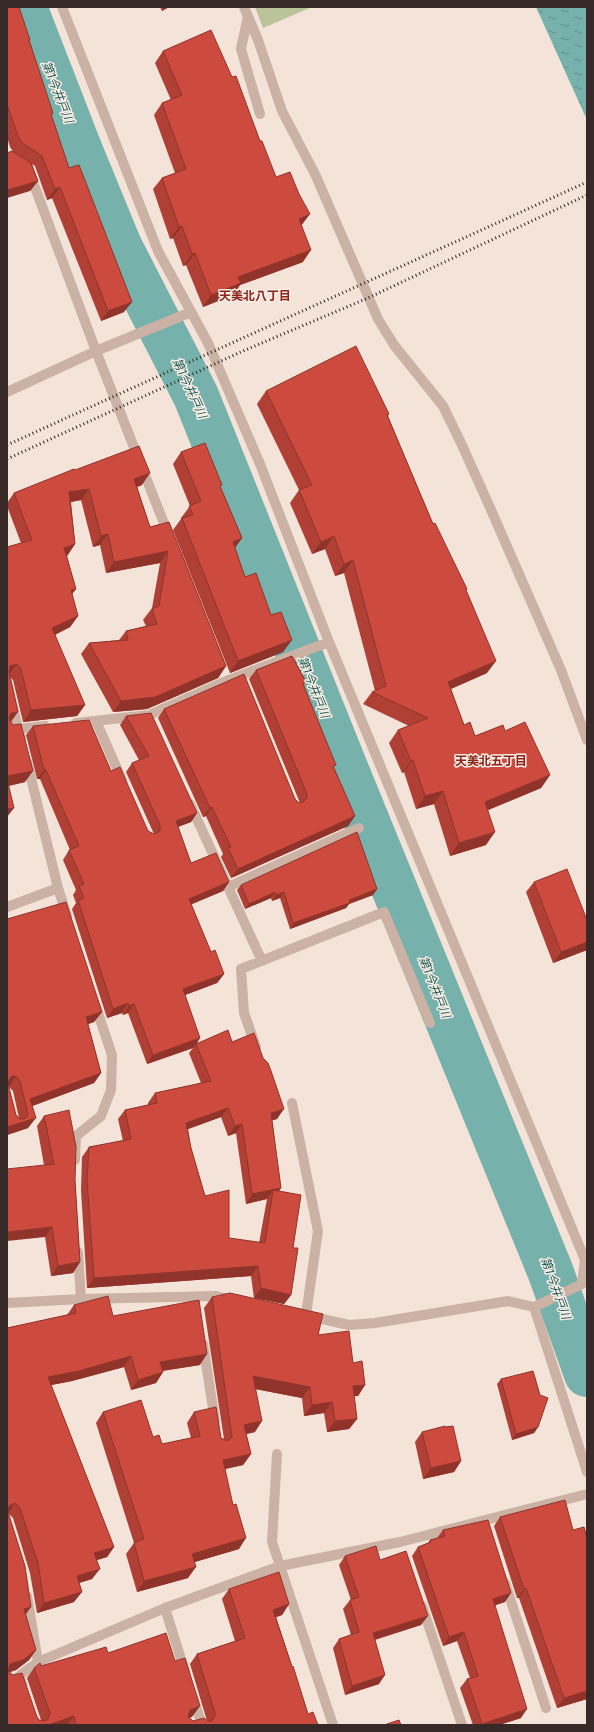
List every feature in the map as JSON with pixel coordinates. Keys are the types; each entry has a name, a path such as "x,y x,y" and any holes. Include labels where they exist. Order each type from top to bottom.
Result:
{"street":[{"path":"62,7 158,251 208,344 260,464 329,642 586,1259 583,1284 535,1306 508,1301 375,1323 349,1325 303,1315 318,1231 292,1103"},
{"path":"246,12 258,40 282,111 315,174 378,319 394,345 443,406 461,443 560,670 587,740"},
{"path":"246,12 241,49 260,114"},
{"path":"22,166 29,169 96,351 174,549"},
{"path":"7,392 96,351 191,312"},
{"path":"7,730 96,721 151,719 224,678 242,680 284,660 329,642"},
{"path":"7,682 58,888 70,926"},
{"path":"96,721 125,786"},
{"path":"185,794 262,961"},
{"path":"228,887 359,828"},
{"path":"7,907 58,888"},
{"path":"260,1059 244,1012 241,969 384,912 430,1023"},
{"path":"75,1167 76,1136 101,1116 111,1090 112,1055 92,995"},
{"path":"77,1245 81,1299"},
{"path":"7,1304 81,1299 196,1300 216,1296 238,1301"},
{"path":"535,1306 587,1472"},
{"path":"202,1335 216,1429"},
{"path":"277,1454 272,1542 333,1725"},
{"path":"7,1679 19,1676 38,1662 166,1608 280,1566 401,1545 486,1524 587,1494"},
{"path":"502,1573 546,1708"},
{"path":"26,1589 38,1662"},
{"path":"417,1593 462,1725"},
{"path":"166,1608 190,1687 198,1723"},
{"path":"19,1676 26,1697"}],"green space":[{"path":"255,7 312,7 263,28"}],"water":[{"path":"536,7 587,7 587,120"}],"building":[{"path":"7,7 19,7 69,168 79,165 132,302 108,311 60,187 55,189 42,156 22,143 18,136 7,104"},
{"path":"211,30 232,77 236,76 260,141 262,141 276,177 290,172 299,194 310,214 299,219 311,250 238,277 241,283 211,295 195,253 192,254 182,226 179,227 162,178 186,169 162,103 182,95 163,51"},
{"path":"12,151 31,163 38,181 7,190 7,153"},
{"path":"356,346 389,414 387,415 433,524 435,523 467,589 466,590 496,661 448,682 464,725 470,722 475,736 503,725 505,731 525,722 550,775 485,802 495,832 459,843 443,791 425,796 413,760 411,761 398,730 428,718 372,692 386,686 353,560 344,564 334,536 321,542 299,490 312,485 266,391"},
{"path":"205,443 222,485 220,486 242,538 233,542 245,577 256,573 271,615 281,612 292,640 238,661 182,518 193,515 189,506 201,501 181,452"},
{"path":"139,446 150,473 134,479 150,527 169,522 226,666 155,697 121,701 89,643 128,640 126,631 157,624 152,609 159,606 168,551 114,562 108,534 101,536 89,489 69,492 75,544 64,548 76,589 71,590 78,616 52,628 85,705 31,710 21,669 17,664 10,666 9,672 18,712 11,713 9,719 13,725 21,724 33,771 7,776 7,547 32,540 14,493 74,469 75,470"},
{"path":"292,656 306,682 303,684 336,765 333,766 355,816 238,869 228,848 231,847 212,807 210,808 164,709 244,674 295,799 299,803 303,802 307,798 307,794 256,670"},
{"path":"151,713 197,813 176,821 191,863 216,853 229,882 189,899 211,952 215,950 224,974 183,989 200,1038 153,1055 134,1004 129,1006 128,1003 113,1009 78,900 84,898 79,886 84,884 69,850 79,846 46,770 44,770 33,726 89,720 111,771 120,767 148,831 154,834 160,831 160,825 132,763 149,756 126,716"},
{"path":"7,779 14,808 7,809"},
{"path":"357,832 377,889 349,900 350,903 293,923 284,892 276,895 275,892 249,904 241,885"},
{"path":"567,869 587,920 587,942 561,952 534,882"},
{"path":"66,902 102,1012 86,1017 101,1073 30,1099 36,1118 7,1127 7,919","holes":["12,1076 16,1076 20,1081 28,1115 24,1119 20,1119 16,1115 8,1084 8,1081"]},
{"path":"228,1030 232,1042 254,1033 263,1058 268,1063 284,1109 271,1113 281,1188 252,1194 242,1124 235,1126 228,1108 186,1123 191,1148 205,1196 229,1190 229,1238 265,1243 273,1190 301,1195 293,1248 298,1248 291,1295 261,1288 258,1266 94,1278 87,1180 89,1147 131,1139 125,1110 157,1103 155,1093 211,1081 196,1044"},
{"path":"69,1110 76,1147 75,1180 80,1262 58,1266 52,1227 7,1232 7,1169 54,1164 44,1116"},
{"path":"230,1293 323,1314 318,1335 349,1331 353,1363 362,1361 365,1385 353,1386 357,1419 335,1421 332,1402 312,1405 310,1387 253,1376 262,1421 244,1425 251,1454 223,1460 233,1505 236,1504 246,1538 192,1554 196,1567 144,1581 134,1543 144,1539 103,1412 141,1400 153,1437 159,1435 162,1444 200,1436 194,1412 216,1407 221,1438 227,1441 232,1437 212,1297"},
{"path":"108,1296 113,1316 199,1300 207,1354 160,1362 163,1372 138,1380 131,1356 79,1371 48,1377 114,1547 94,1553 100,1569 77,1576 82,1592 44,1603 38,1563 20,1508 15,1503 9,1506 8,1512 25,1566 31,1607 24,1609 36,1650 23,1660 10,1664 8,1671 13,1675 22,1673 37,1717 39,1720 45,1721 48,1719 50,1713 34,1668 40,1663 41,1666 106,1647 108,1653 166,1633 175,1661 185,1658 200,1706 190,1710 188,1717 193,1721 204,1718 208,1721 212,1721 215,1713 197,1654 245,1638 229,1589 279,1572 289,1604 273,1610 308,1714 313,1712 318,1725 76,1725 74,1716 48,1725 7,1725 7,1328 76,1313 74,1305"},
{"path":"533,1371 540,1395 548,1398 538,1427 516,1434 501,1379"},
{"path":"445,1426 453,1426 461,1461 431,1468 422,1432"},
{"path":"565,1500 573,1530 584,1527 587,1538 587,1691 564,1698 526,1588 524,1589 500,1517"},
{"path":"488,1520 511,1593 493,1599 527,1709 482,1724 467,1679 478,1676 464,1632 449,1637 418,1547 431,1542 430,1540 445,1536 443,1530"},
{"path":"376,1546 380,1560 406,1551 428,1616 373,1633 385,1675 352,1686 339,1639 359,1632 350,1600 359,1597 345,1556"},
{"path":"399,1720 401,1725 384,1725"}],"waterway":[{"name":"第1今井戸川","path":"24,7 119,246 196,396 343,763 551,1273 587,1374"}],"railway":[{"path":"7,445 587,182"},
{"path":"7,459 243,351 368,298 587,195"}],"district":[{"name":"天美北八丁目","path":"255,295"},
{"name":"天美北五丁目","path":"491,760"}]}
